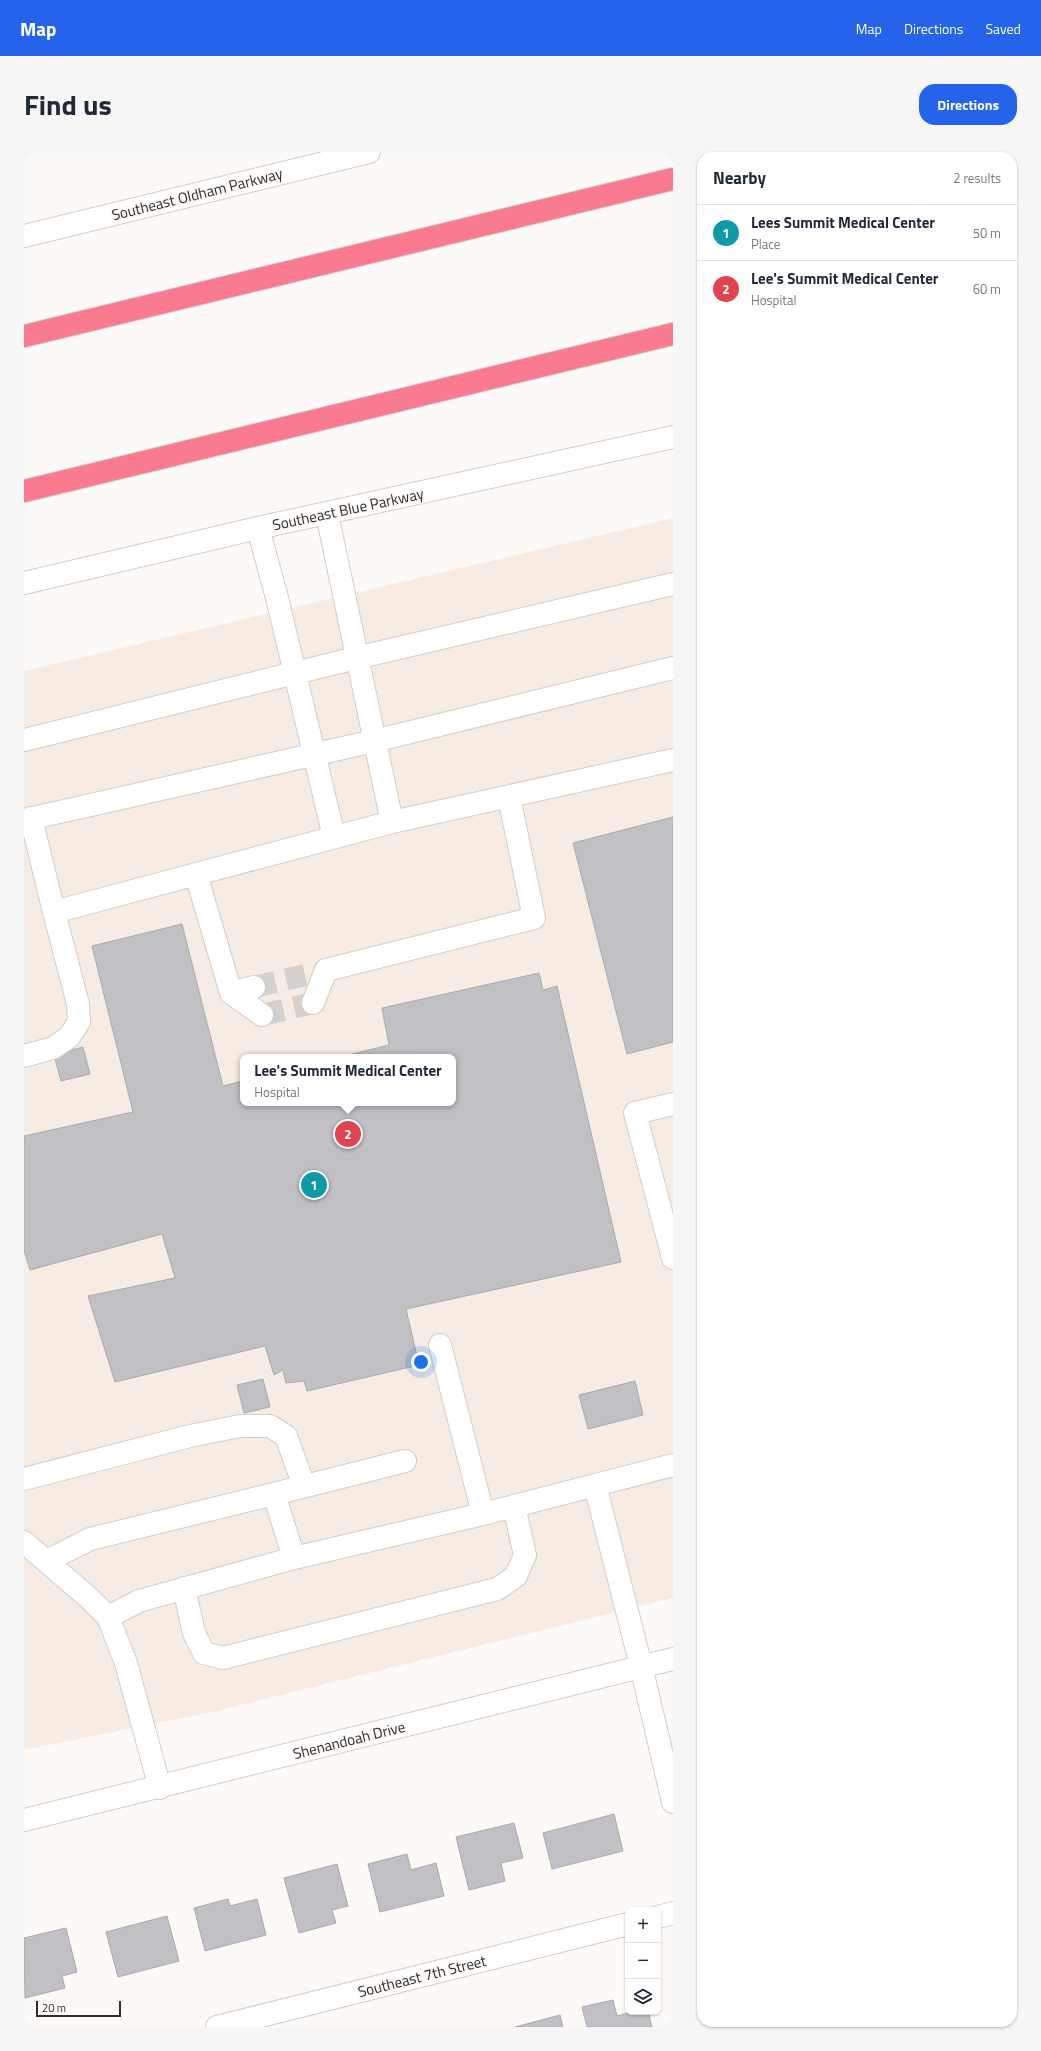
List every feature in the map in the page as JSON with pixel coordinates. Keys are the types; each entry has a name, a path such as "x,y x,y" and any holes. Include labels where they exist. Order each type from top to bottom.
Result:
{"highway":[{"path":"24,336 673,179"},
{"path":"24,491 673,334"}],"street":[{"name":"Southeast Oldham Parkway","path":"24,236 369,152"},
{"name":"Southeast Blue Parkway","path":"24,584 258,528 673,437"},
{"path":"327,514 356,658 392,822"},
{"path":"258,528 315,754 334,837"},
{"path":"24,740 356,658 673,584"},
{"path":"24,1056 53,1048 69,1037 79,1022 78,1004 28,819 374,741 673,668"},
{"path":"54,912 392,822 673,760"},
{"path":"305,975 534,918 509,797"},
{"path":"196,874 231,993 262,1015"},
{"path":"313,1003 326,970"},
{"path":"231,993 254,987"},
{"path":"673,1104 635,1113 673,1258"},
{"path":"440,1345 483,1514"},
{"path":"24,1479 190,1436 240,1426 270,1426 286,1436 304,1486"},
{"path":"47,1561 90,1540 405,1461"},
{"path":"108,1617 139,1601 294,1558 483,1514 673,1465"},
{"path":"595,1485 641,1666 673,1802"},
{"path":"274,1494 294,1558"},
{"path":"184,1588 194,1632 204,1653 223,1658 497,1589 516,1576 525,1555 514,1506"},
{"path":"24,1542 108,1617 126,1664 160,1788"},
{"name":"Shenandoah Drive","path":"24,1820 160,1788 673,1659"},
{"path":"661,1916 673,1913"},
{"name":"Southeast 7th Street","path":"217,2027 625,1925"}],"shaded area":[{"path":"673,518 673,1598 208,1713 24,1750 24,671"}],"building":[{"path":"673,817 673,1042 627,1054 573,843"},
{"path":"182,924 223,1086 240,1082 240,1106 456,1106 456,1054 352,1054 389,1045 382,1008 539,973 543,990 557,986 621,1262 406,1309 419,1365 307,1391 304,1381 286,1383 283,1370 274,1375 265,1346 115,1382 88,1296 175,1278 162,1234 30,1270 24,1250 24,1136 133,1112 92,946"},
{"path":"83,1047 90,1074 61,1081 54,1055"},
{"path":"263,1379 270,1407 244,1413 237,1385"},
{"path":"635,1381 643,1415 588,1429 579,1395"},
{"path":"614,1814 623,1851 552,1869 543,1833"},
{"path":"514,1823 523,1858 501,1863 505,1881 469,1890 456,1837"},
{"path":"407,1854 411,1870 436,1863 444,1896 380,1912 368,1864"},
{"path":"337,1864 348,1906 332,1910 336,1923 299,1933 284,1878"},
{"path":"228,1899 230,1906 257,1899 266,1935 205,1951 194,1908"},
{"path":"167,1916 179,1961 118,1977 106,1932"},
{"path":"66,1928 77,1972 62,1976 65,1988 25,1998 24,1938"},
{"path":"613,2000 617,2016 625,2014 649,2015 652,2027 587,2027 582,2007"},
{"path":"560,2015 563,2027 515,2027"}],"tunnel":[{"path":"254,987 305,975"},
{"path":"262,1015 313,1003"}],"place":[{"name":"Lee's Summit Medical Center","path":"348,1134"},
{"name":"Lees Summit Medical Center","path":"314,1185"}]}
